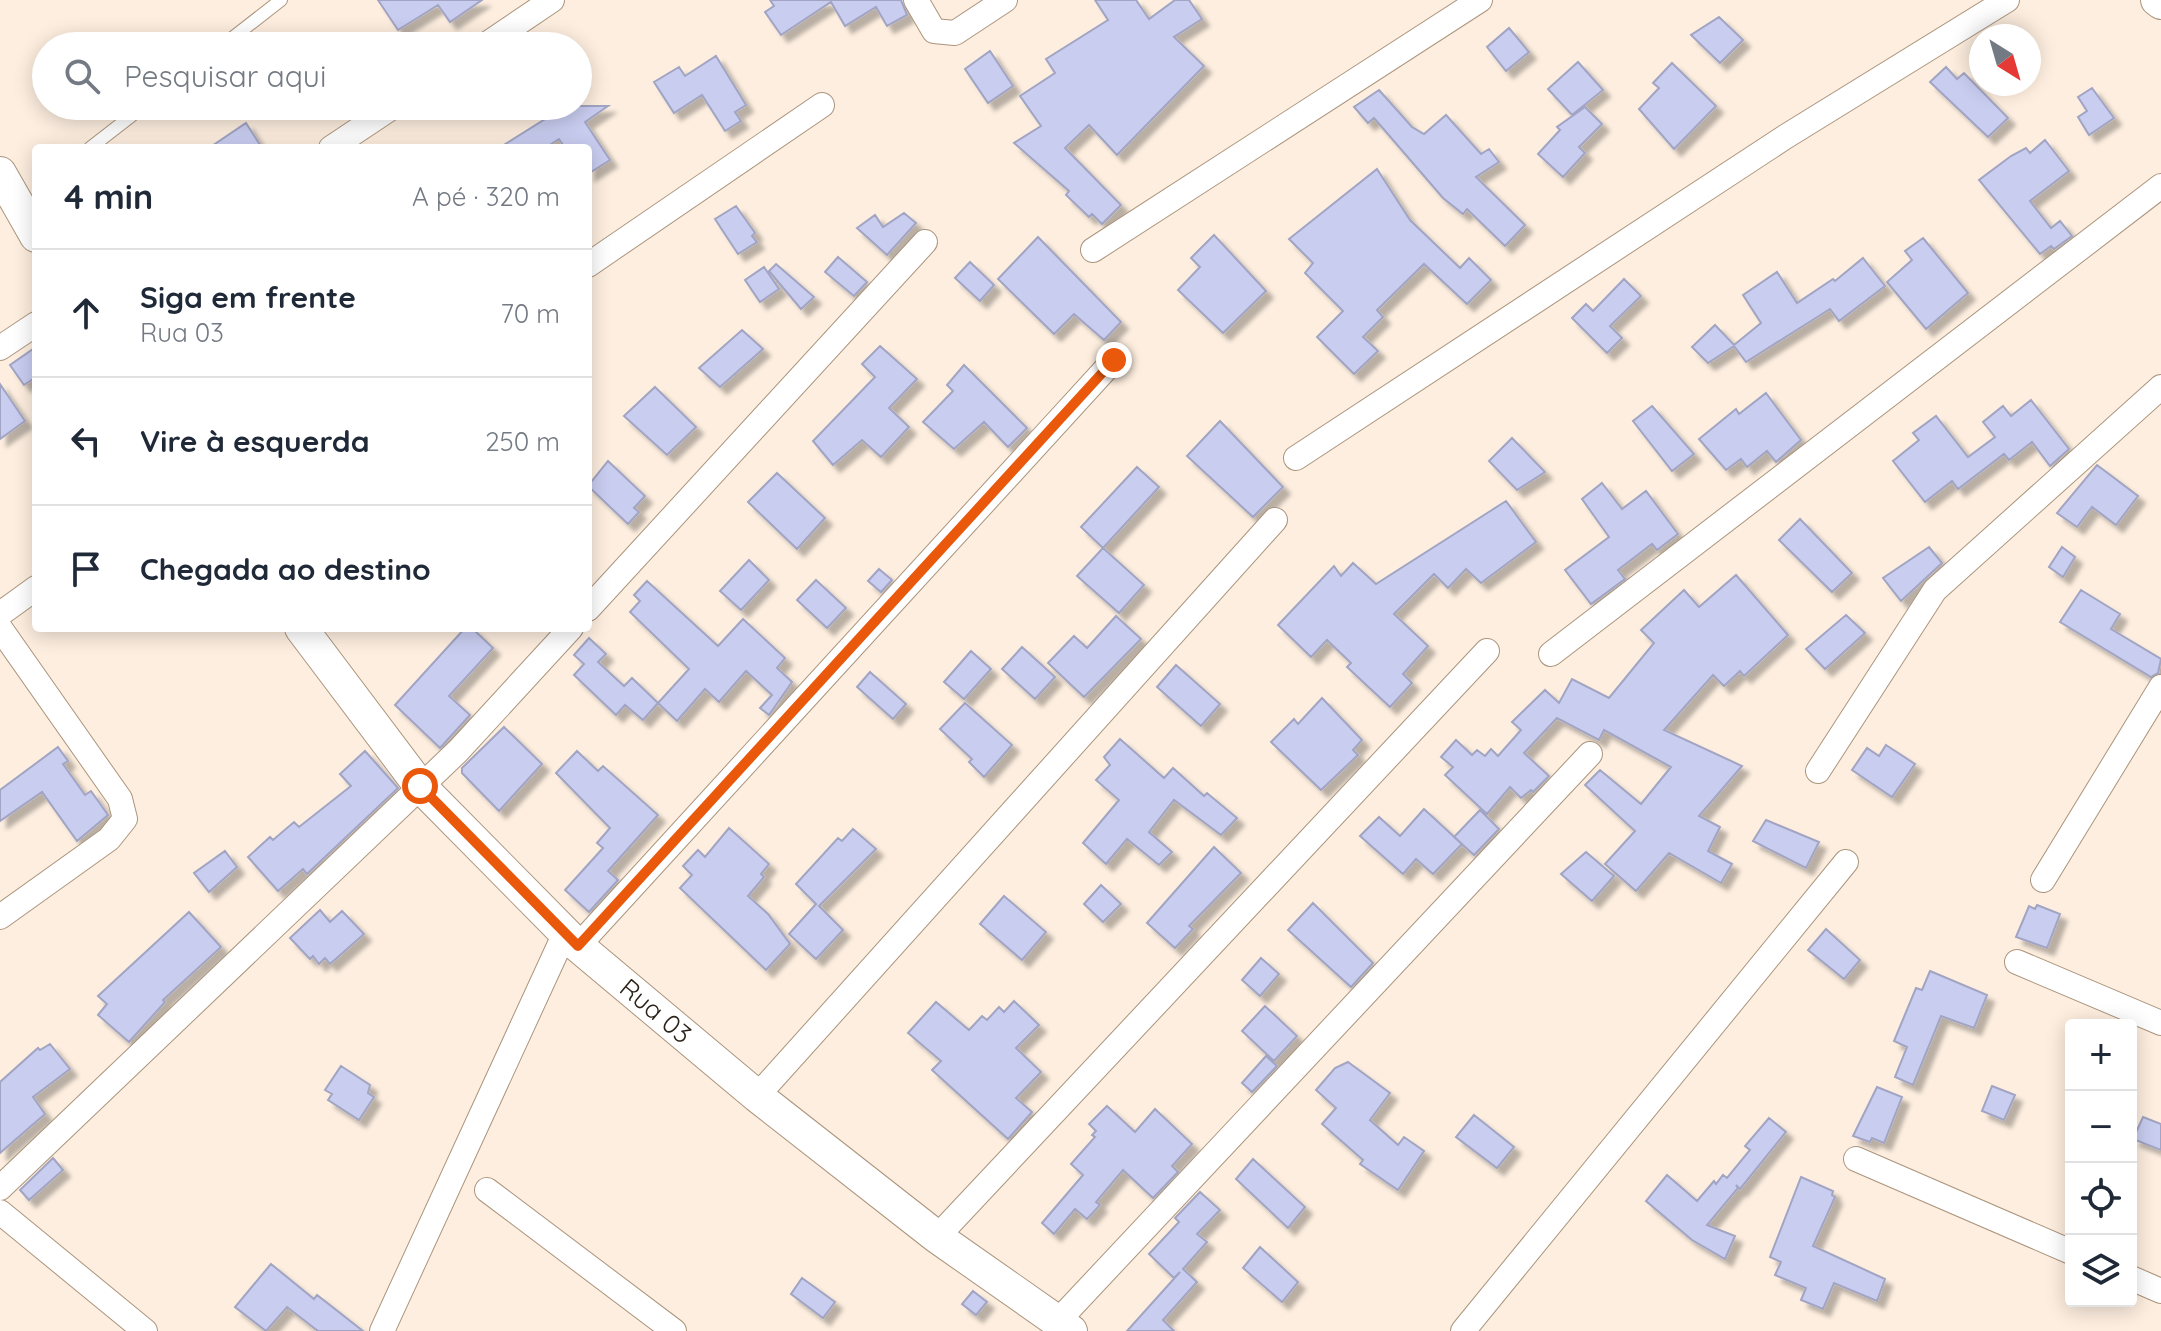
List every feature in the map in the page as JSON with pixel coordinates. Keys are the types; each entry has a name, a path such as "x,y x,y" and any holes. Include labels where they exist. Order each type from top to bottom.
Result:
{"street":[{"path":"505,32 552,0"},
{"path":"916,0 934,31 955,33 1005,0"},
{"path":"1093,250 1480,0"},
{"path":"1296,458 1785,137 2007,0"},
{"path":"592,262 822,105"},
{"path":"337,144 373,120"},
{"path":"0,173 14,203 32,230"},
{"path":"1551,654 2161,186"},
{"path":"592,605 925,242"},
{"path":"0,348 32,327"},
{"path":"382,1331 572,940 1114,360"},
{"path":"1818,771 1935,590 2161,387"},
{"path":"757,1096 1275,520"},
{"path":"0,614 32,591"},
{"path":"0,628 120,799 125,819 109,839 0,917"},
{"name":"Rua 03","path":"304,632 420,786 572,940 757,1096 937,1237 1064,1327"},
{"path":"0,1188 458,751 567,632"},
{"path":"937,1237 1487,651"},
{"path":"2043,880 2161,687"},
{"path":"1064,1327 1590,754"},
{"path":"1463,1331 1846,862"},
{"path":"2017,962 2161,1023"},
{"path":"1856,1159 2065,1249"},
{"path":"487,1190 674,1331"},
{"path":"5,1226 145,1331"},
{"path":"2137,1281 2161,1291"}],"lane":[{"path":"240,32 281,0"},
{"path":"95,144 126,120"}],"building":[{"path":"378,0 482,0 450,22 438,5 398,30"},
{"path":"770,0 901,0 907,15 887,26 876,7 845,26 831,2 781,35 765,12 774,6"},
{"path":"1095,0 1136,0 1149,19 1175,0 1189,0 1202,19 1174,37 1204,66 1117,155 1089,125 1065,148 1121,205 1102,224 1092,214 1089,217 1066,195 1069,191 1014,143 1041,126 1020,96 1055,73 1046,59 1108,20"},
{"path":"1719,17 1743,40 1720,63 1691,35"},
{"path":"1509,28 1529,52 1506,71 1487,47"},
{"path":"990,51 1013,86 988,103 965,69"},
{"path":"716,56 746,105 735,112 741,121 725,131 702,95 674,113 654,82 679,67 685,76"},
{"path":"1578,62 1603,90 1572,115 1548,89"},
{"path":"1672,63 1716,106 1674,149 1639,109 1659,88 1653,83"},
{"path":"1946,67 1957,79 1964,73 1969,78 1969,96 1986,96 2008,118 1988,137 1930,82"},
{"path":"2092,88 2114,118 2089,135 2078,117 2087,111 2078,97"},
{"path":"1379,90 1412,127 1424,134 1446,115 1481,154 1489,149 1499,162 1476,177 1525,225 1505,246 1467,209 1463,214 1443,198 1374,118 1368,123 1354,107"},
{"path":"592,106 608,106 592,117"},
{"path":"1585,107 1602,124 1579,147 1585,153 1563,177 1538,154 1560,130 1557,127"},
{"path":"544,120 588,120 585,122 610,160 592,171 592,144 562,144 559,139 551,144 505,144"},
{"path":"246,123 259,144 215,144"},
{"path":"2045,140 2069,171 2030,201 2051,228 2060,221 2072,236 2054,249 2051,246 2040,254 1979,180 2011,156 2026,148 2030,153"},
{"path":"1377,169 1410,220 1460,268 1469,258 1491,280 1467,304 1424,264 1377,310 1383,317 1363,337 1378,351 1354,374 1317,337 1343,311 1305,273 1313,263 1289,239"},
{"path":"736,206 755,233 752,236 757,242 738,254 715,219"},
{"path":"904,213 916,223 887,255 857,228 875,215 883,227"},
{"path":"1214,235 1266,291 1223,333 1178,290 1200,267 1191,258"},
{"path":"1038,237 1121,322 1104,340 1074,314 1054,334 998,279"},
{"path":"1923,238 1968,293 1926,329 1887,282 1912,260 1905,251"},
{"path":"838,257 867,282 854,296 825,272"},
{"path":"1863,258 1885,286 1839,321 1830,309 1746,362 1734,346 1708,363 1692,347 1715,325 1734,345 1761,323 1743,295 1777,272 1797,303 1833,279 1835,281"},
{"path":"970,262 994,285 980,301 955,278"},
{"path":"776,264 814,297 801,309 769,271"},
{"path":"764,267 779,289 760,302 745,280"},
{"path":"1624,279 1641,296 1610,326 1622,338 1607,353 1572,318 1586,304 1593,311"},
{"path":"742,330 763,349 720,387 699,368"},
{"path":"880,346 917,379 889,408 909,427 881,457 862,440 833,465 813,441 875,377 862,364"},
{"path":"32,350 32,380 24,385 10,365"},
{"path":"964,365 1027,428 1008,447 984,422 954,449 923,422 953,391 947,385"},
{"path":"0,384 25,421 0,439"},
{"path":"655,387 696,427 667,455 624,416"},
{"path":"1766,393 1801,440 1776,462 1767,451 1747,467 1741,459 1726,470 1699,439 1736,409 1739,414"},
{"path":"2031,400 2069,449 2050,466 2032,442 2009,460 2004,454 1958,489 1952,481 1925,502 1893,461 1919,440 1913,433 1936,416 1968,457 1995,437 1983,422 2003,406 2011,416"},
{"path":"1652,406 1694,454 1672,471 1633,421"},
{"path":"1220,421 1283,487 1253,517 1187,456"},
{"path":"1512,438 1545,472 1517,490 1489,461"},
{"path":"608,461 645,496 634,508 639,512 628,524 592,490 592,481"},
{"path":"2097,465 2138,496 2116,525 2092,507 2077,527 2057,513"},
{"path":"1137,467 1159,487 1103,548 1081,527"},
{"path":"777,473 825,518 797,549 748,502"},
{"path":"1602,483 1622,509 1646,491 1678,534 1657,550 1652,544 1618,570 1625,579 1591,604 1565,570 1609,537 1582,499"},
{"path":"1506,501 1536,542 1481,583 1466,569 1448,588 1434,574 1394,614 1428,646 1403,674 1412,683 1390,707 1347,667 1351,663 1327,640 1311,657 1278,625 1334,566 1341,576 1353,563 1376,584"},
{"path":"1800,519 1852,573 1832,592 1779,540"},
{"path":"1929,547 1942,563 1901,601 1883,578"},
{"path":"2062,547 2075,557 2063,577 2049,567"},
{"path":"1103,548 1144,585 1119,613 1077,576"},
{"path":"749,560 769,580 741,610 720,591"},
{"path":"879,569 892,580 881,592 868,581"},
{"path":"1736,575 1788,635 1744,676 1740,671 1724,686 1713,675 1664,730 1742,766 1699,816 1720,827 1708,851 1732,864 1721,883 1669,853 1636,891 1605,864 1635,831 1585,785 1600,770 1641,804 1671,767 1604,730 1599,740 1557,718 1524,753 1549,776 1533,792 1531,790 1521,798 1510,787 1487,814 1445,775 1453,767 1441,757 1456,740 1472,755 1477,750 1485,756 1491,749 1498,756 1521,730 1512,722 1545,690 1559,703 1572,679 1609,698 1654,643 1641,630 1684,590 1699,607"},
{"path":"816,580 846,608 827,628 797,600"},
{"path":"647,581 718,646 743,619 785,658 777,668 792,682 769,715 760,708 772,695 746,671 719,702 705,689 677,721 658,703 689,669 630,612 640,601 634,595"},
{"path":"2081,590 2120,614 2111,629 2161,659 2158,673 2151,677 2060,622"},
{"path":"1846,615 1865,633 1825,669 1806,649"},
{"path":"1116,616 1141,639 1084,697 1048,663 1074,636 1087,648"},
{"path":"461,632 476,632 493,648 449,696 470,715 440,748 395,705"},
{"path":"589,638 606,654 598,662 624,686 632,678 658,703 643,720 625,705 616,715 574,675 584,664 574,655"},
{"path":"1022,647 1055,677 1035,699 1002,669"},
{"path":"971,651 991,669 964,699 944,682"},
{"path":"1176,665 1220,704 1201,726 1157,687"},
{"path":"870,672 906,704 893,719 857,687"},
{"path":"1322,698 1362,740 1353,750 1358,755 1321,790 1271,742 1294,719 1298,724"},
{"path":"965,703 1012,745 984,777 969,762 972,759 940,729"},
{"path":"504,727 542,764 499,811 462,773 462,768"},
{"path":"1120,739 1164,778 1173,768 1204,796 1207,793 1237,818 1221,835 1174,800 1149,832 1172,852 1159,865 1127,839 1106,864 1083,843 1119,800 1096,780 1110,765 1104,757"},
{"path":"1886,745 1915,764 1892,797 1852,770 1867,748 1879,756"},
{"path":"58,747 68,761 63,764 85,795 91,791 108,815 77,841 42,792 0,821 0,790"},
{"path":"365,751 398,788 307,874 303,869 278,891 248,857 270,837 273,840 294,822 299,827 351,786 340,774"},
{"path":"577,751 598,771 603,766 658,815 608,871 618,880 589,912 565,890 603,848 597,843 610,828 556,773"},
{"path":"1424,809 1462,844 1433,874 1416,859 1403,874 1360,836 1379,817 1400,836"},
{"path":"1480,810 1499,829 1474,855 1454,837"},
{"path":"1766,820 1819,842 1806,868 1753,841"},
{"path":"729,828 769,864 761,874 764,877 748,896 768,914 790,944 766,970 680,888 692,875 683,866 698,850 705,857"},
{"path":"853,829 876,849 819,906 843,930 816,959 789,934 816,904 796,884 838,838 842,841"},
{"path":"1214,847 1241,873 1189,926 1193,929 1175,948 1147,923"},
{"path":"225,851 237,867 209,892 194,873"},
{"path":"1586,852 1614,876 1592,901 1561,874"},
{"path":"1101,885 1121,904 1103,922 1084,904"},
{"path":"1004,896 1046,932 1022,960 980,924"},
{"path":"1313,903 1373,963 1351,987 1288,930"},
{"path":"2037,905 2060,914 2047,948 2016,937 2029,906 2035,909"},
{"path":"320,910 330,922 342,911 364,934 330,964 325,958 319,964 313,956 310,959 290,938"},
{"path":"189,912 221,947 163,1000 165,1002 129,1042 98,1015 107,1004 98,996"},
{"path":"1826,929 1860,960 1844,979 1808,950"},
{"path":"1261,958 1279,974 1260,996 1242,980"},
{"path":"1930,971 1987,995 1974,1028 1941,1016 1913,1085 1895,1077 1907,1047 1894,1041 1916,988 1922,990"},
{"path":"1014,1001 1039,1025 1016,1048 1041,1072 1016,1098 1032,1112 1008,1139 932,1070 941,1061 908,1033 936,1002 969,1030 982,1016 987,1020 999,1007 1004,1012"},
{"path":"1265,1006 1297,1036 1274,1061 1242,1031"},
{"path":"50,1044 70,1069 33,1097 45,1114 0,1153 0,1082 38,1048 40,1050"},
{"path":"1266,1056 1277,1066 1252,1092 1242,1083"},
{"path":"1348,1062 1390,1093 1370,1120 1398,1145 1404,1137 1424,1151 1398,1190 1360,1164 1363,1160 1322,1124 1336,1108 1316,1090 1335,1068"},
{"path":"341,1066 370,1085 368,1093 374,1097 359,1120 328,1100 332,1094 325,1090"},
{"path":"1992,1086 2015,1095 2004,1120 1982,1111"},
{"path":"1877,1087 1902,1097 1884,1143 1853,1136"},
{"path":"1107,1106 1135,1132 1155,1109 1192,1144 1172,1166 1178,1172 1153,1198 1123,1170 1096,1202 1100,1205 1087,1219 1075,1209 1054,1234 1042,1223 1083,1175 1071,1164 1095,1137 1092,1135 1096,1131 1089,1124"},
{"path":"1474,1115 1514,1147 1497,1168 1456,1137"},
{"path":"2143,1117 2161,1124 2161,1150 2137,1141 2137,1130"},
{"path":"1769,1118 1786,1132 1740,1189 1736,1185 1738,1188 1707,1225 1735,1236 1725,1259 1692,1240 1646,1201 1667,1175 1697,1201 1714,1181 1716,1184 1723,1175 1727,1178 1750,1150 1745,1146"},
{"path":"53,1158 63,1170 29,1200 20,1190"},
{"path":"1253,1159 1305,1207 1288,1228 1236,1179"},
{"path":"1801,1177 1833,1191 1835,1197 1813,1246 1885,1279 1877,1301 1834,1283 1823,1309 1801,1300 1806,1288 1775,1275 1781,1262 1770,1257"},
{"path":"1200,1192 1220,1210 1197,1234 1207,1242 1183,1269 1197,1282 1163,1320 1174,1331 1127,1331 1180,1272 1174,1278 1149,1254 1179,1222 1175,1218"},
{"path":"1260,1247 1298,1282 1282,1302 1243,1268"},
{"path":"271,1264 314,1299 317,1295 363,1331 318,1331 287,1307 266,1331 235,1307"},
{"path":"802,1278 835,1302 823,1318 791,1294"},
{"path":"973,1291 987,1302 976,1315 962,1304"}],"route":[{"path":"420,786 578,946 1114,360"}]}
